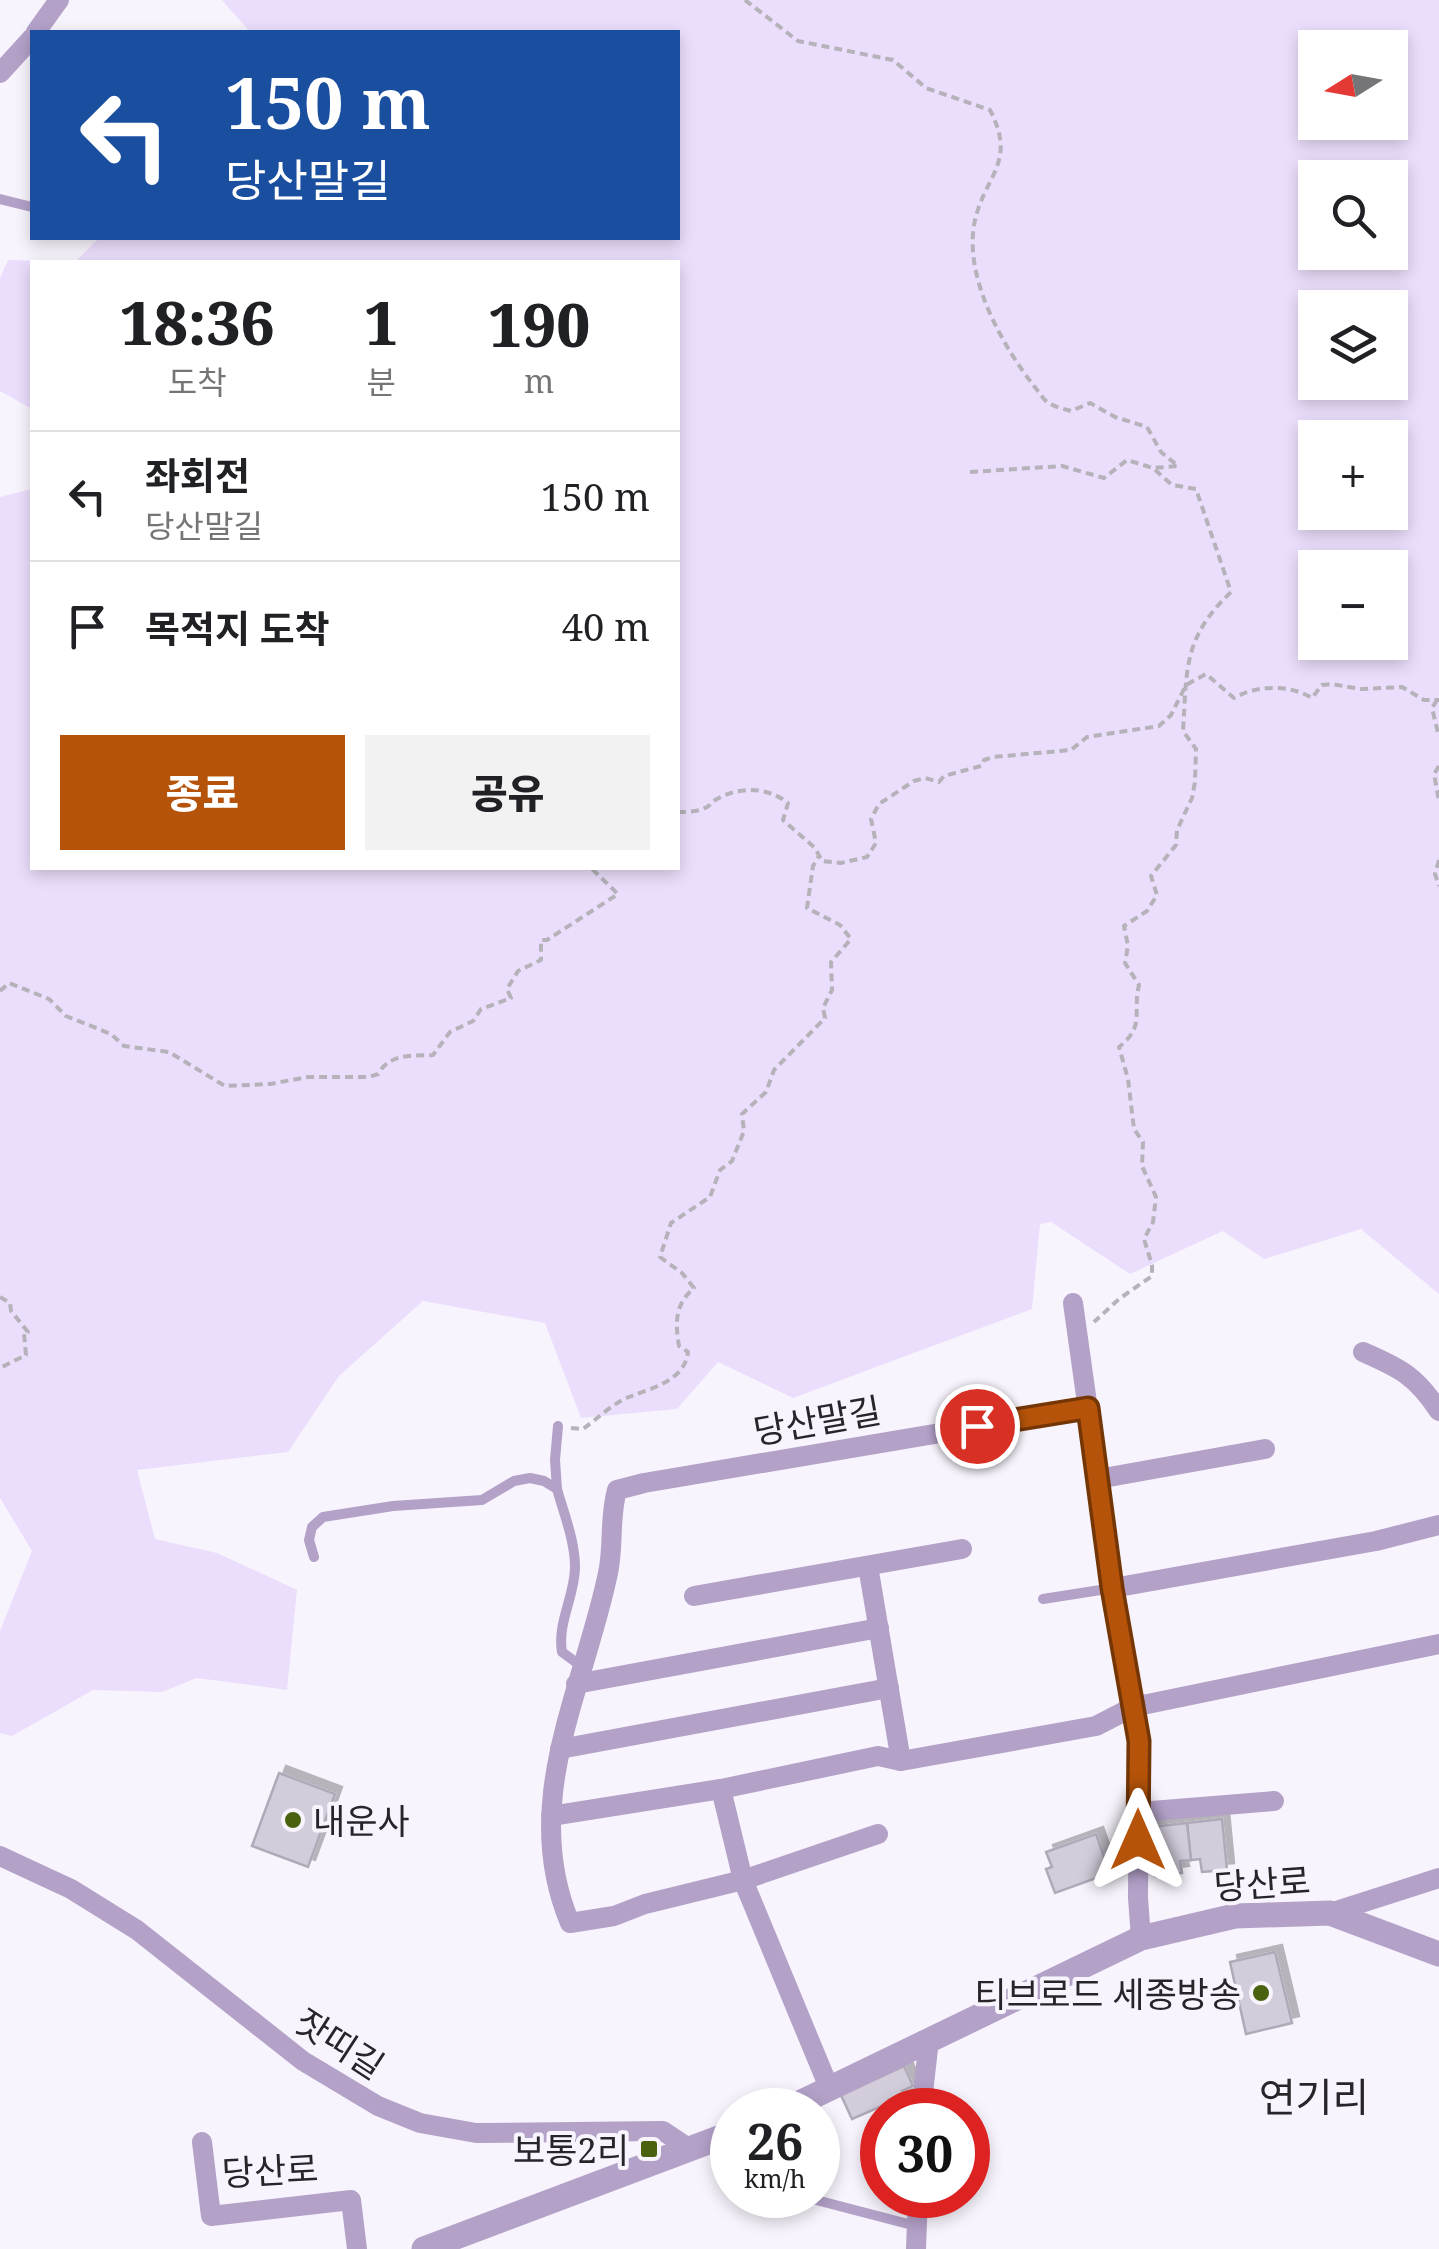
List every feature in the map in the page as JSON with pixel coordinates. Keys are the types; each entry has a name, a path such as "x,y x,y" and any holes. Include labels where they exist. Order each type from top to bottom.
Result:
{"street":[{"path":"38,30 59,0"},
{"path":"0,73 30,39"},
{"path":"1074,1303 1112,1588 1139,1741 1141,1938"},
{"path":"1363,1352 1422,1384 1439,1410"},
{"name":"당산말길","path":"579,1675 609,1571 612,1508 617,1490 644,1482 1088,1408"},
{"path":"1098,1478 1265,1449"},
{"path":"1112,1588 1376,1541 1439,1525"},
{"path":"694,1596 962,1550"},
{"path":"868,1566 901,1761"},
{"path":"878,1834 743,1880 645,1904 614,1916 570,1923 563,1907 551,1816 560,1749 579,1675 879,1628"},
{"path":"551,1816 721,1788 878,1756 901,1761 1096,1726 1133,1707 1439,1644"},
{"path":"560,1749 889,1688"},
{"path":"721,1788 743,1880 829,2088"},
{"path":"1138,1812 1274,1800"},
{"name":"잣띠길","path":"0,1856 71,1889 137,1930 302,2061 378,2106 420,2123 476,2133 663,2130 690,2150"},
{"path":"1330,1913 1439,1878"},
{"name":"당산로","path":"834,2088 1141,1938 1234,1916 1330,1913 1439,1954"},
{"path":"924,2088 929,2040"},
{"name":"당산로","path":"202,2142 210,2216 350,2200 358,2249"},
{"path":"424,2249 710,2142"},
{"path":"916,2249 917,2218"}],"lane":[{"path":"0,199 30,206"},
{"path":"558,1426 557,1489 576,1570 559,1637 562,1652 579,1675"},
{"path":"314,1557 309,1540 312,1526 323,1517 393,1506 482,1500 514,1481 530,1478 557,1489"},
{"path":"1043,1599 1112,1588"},
{"path":"840,2206 917,2226"}],"path":[{"path":"745,0 798,41 892,60 926,88 990,110 1004,150 977,214 972,259 1014,362 1047,402 1071,412 1090,403 1115,417 1146,427 1161,452 1178,466 1153,468 1127,460 1104,478 1062,466 970,472"},
{"path":"1078,1335 1152,1276 1144,1239 1153,1222 1156,1197 1142,1166 1142,1142 1130,1115 1128,1079 1119,1046 1133,1035 1139,1017 1139,985 1125,963 1128,946 1124,926 1148,911 1157,894 1151,876 1176,846 1176,830 1192,798 1196,748 1183,732 1189,654 1206,616 1231,592 1196,489 1172,485 1153,468"},
{"path":"680,812 700,811 718,798 742,792 776,793 788,804 784,820 822,861 841,863 868,857 876,843 872,820 879,804 914,781 924,778 940,782 944,776 982,766 993,757 1071,750 1086,737 1160,726 1171,715 1186,685 1206,674 1234,698 1259,688 1300,691 1312,698 1322,686 1331,684 1361,689 1402,687 1424,700 1438,700"},
{"path":"1438,700 1432,708 1439,737"},
{"path":"1439,766 1434,774 1439,801"},
{"path":"558,1426 582,1429 627,1398 646,1394 677,1375 686,1365 688,1352 679,1346 675,1325 681,1298 694,1288 682,1272 660,1257 671,1223 710,1197 720,1170 732,1161 744,1131 742,1114 766,1092 774,1070 825,1018 822,1008 832,990 831,962 851,939 840,925 807,908 813,866 819,856"},
{"path":"1439,860 1439,886"},
{"path":"0,991 9,983 49,999 66,1016 112,1034 124,1046 170,1052 225,1086 308,1077 369,1076 378,1074 383,1065 395,1058 433,1055 450,1032 474,1021 481,1009 511,998 507,989 518,972 542,960 540,940 547,940 618,894 593,870"},
{"path":"0,1297 10,1302 11,1310 28,1332 24,1333 26,1355 0,1368"}],"shaded area":[{"path":"222,0 1439,0 1439,1294 1361,1229 1264,1259 1223,1231 1130,1274 1051,1222 1040,1224 1032,1309 793,1398 718,1362 677,1409 581,1418 545,1323 423,1301 339,1376 288,1452 137,1470 155,1539 217,1553 297,1590 287,1690 197,1678 162,1692 93,1690 12,1736 0,1733 0,1631 32,1551 0,1498 0,497 30,490 30,870 680,870 680,260 77,260 97,240 680,240 680,30 248,30"},
{"path":"8,260 30,261 30,408 0,391 0,278"}],"building":[{"name":"내운사","path":"279,1773 335,1794 308,1867 252,1846"},
{"path":"1222,1819 1227,1870 1202,1872 1200,1859 1191,1860 1187,1823"},
{"path":"1187,1823 1191,1860 1180,1861 1182,1873 1155,1876 1150,1827"},
{"path":"1096,1834 1110,1873 1055,1893 1046,1869 1052,1867 1046,1852"},
{"name":"티브로드 세종방송","path":"1275,1952 1292,2023 1246,2034 1230,1962"},
{"path":"904,2066 913,2086 860,2088 860,2116 852,2119 841,2095"}],"place":[{"name":"내운사","path":"293,1820"},
{"name":"티브로드 세종방송","path":"1261,1993"},
{"name":"보통2리","path":"649,2149"}],"district":[{"name":"연기리","path":"1314,2096"}],"route":[{"path":"977,1426 1088,1408 1112,1588 1139,1741 1138,1840"}]}
